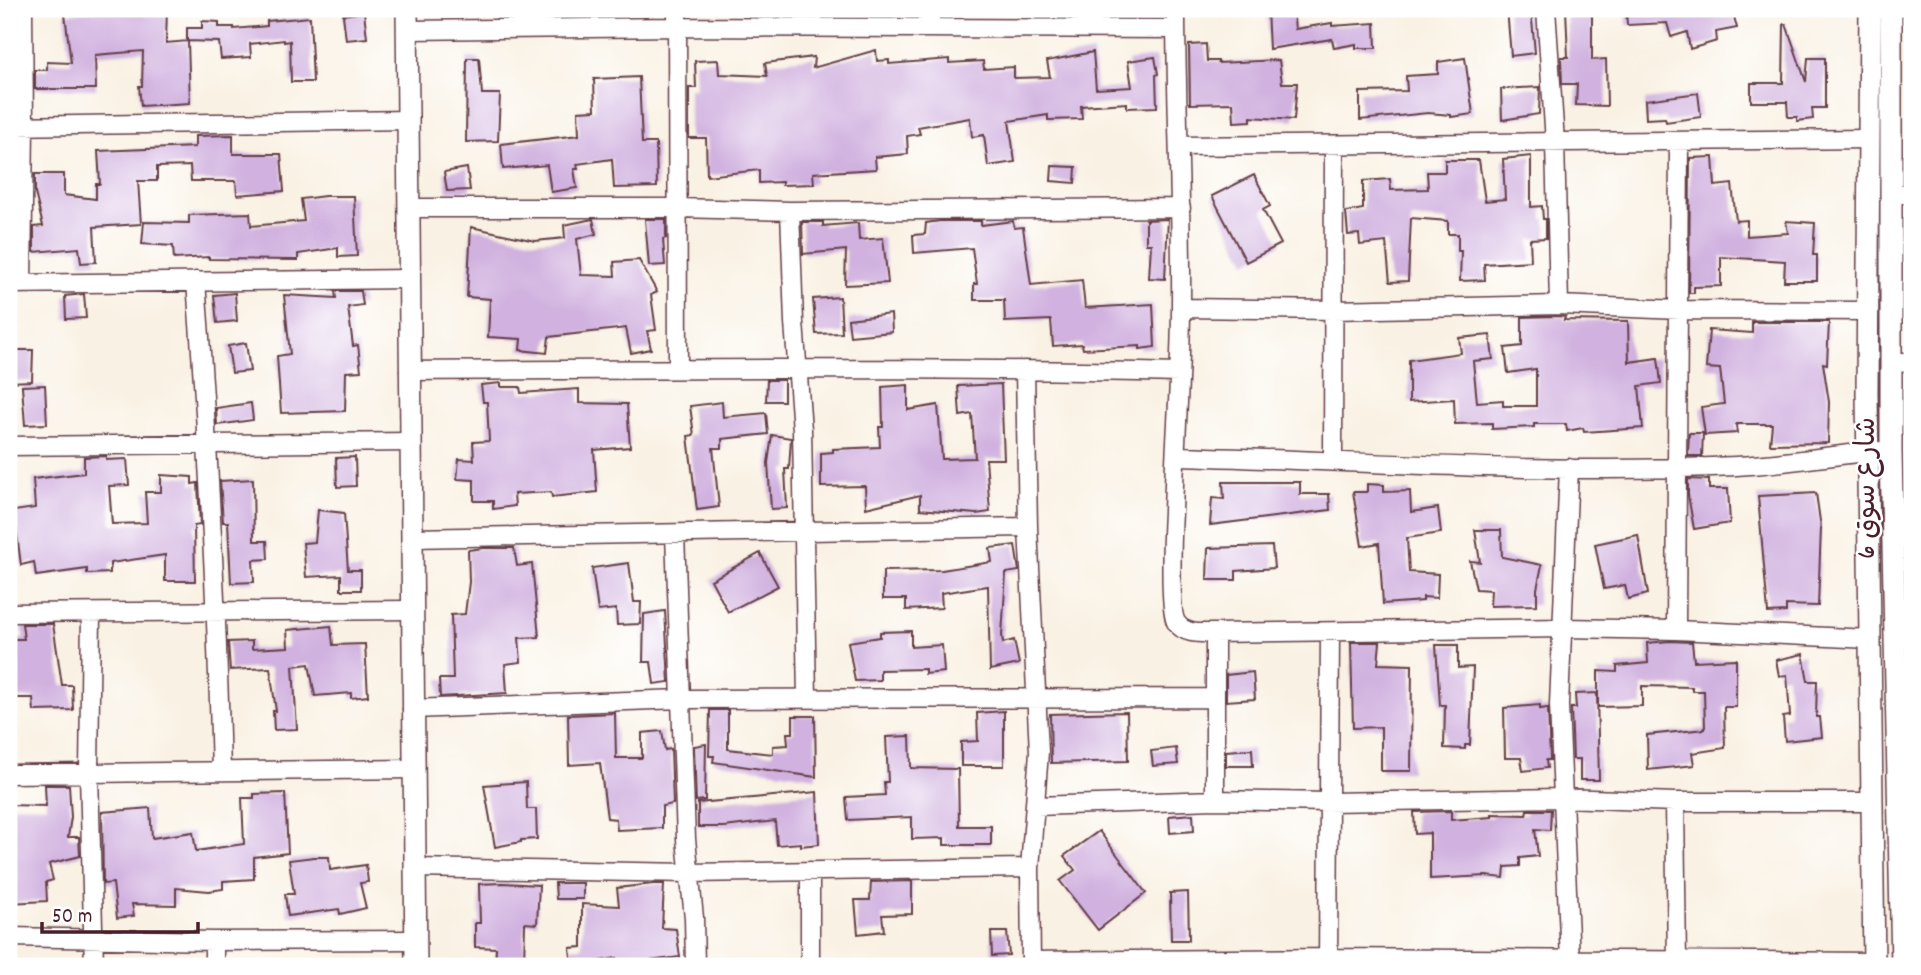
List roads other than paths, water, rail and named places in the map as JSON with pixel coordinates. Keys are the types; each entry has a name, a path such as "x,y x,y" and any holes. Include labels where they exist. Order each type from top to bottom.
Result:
{"street":[{"path":"23,9 17,125 16,284 409,279"},
{"path":"930,9 930,27"},
{"path":"1176,9 1181,308 1172,540 1175,621 1182,629 1194,633 1215,633 1563,628 1870,639"},
{"path":"1546,9 1555,142 1559,306"},
{"name":"شارع سوق 6","path":"1870,9 1868,452 1874,964"},
{"name":"شارع سوق 6","path":"1891,9 1890,194 1902,362 1891,451 1902,522 1907,854 1902,966"},
{"path":"677,18 678,369"},
{"path":"416,966 407,19 677,18 930,27 1176,29"},
{"path":"17,125 409,120"},
{"path":"1180,146 1870,139"},
{"path":"1676,630 1679,142"},
{"path":"1333,460 1334,145"},
{"path":"1890,194 1912,194"},
{"path":"410,208 678,208 790,211 1181,208"},
{"path":"790,211 802,430 807,698"},
{"path":"196,281 217,612 221,771"},
{"path":"1181,308 1333,310 1559,306 1868,311"},
{"path":"410,371 798,369 1179,373"},
{"path":"1025,370 1028,527 1040,752 1030,868 1031,964 1570,961 1874,964"},
{"path":"9,446 411,442"},
{"path":"1176,456 1569,468 1677,468 1799,462 1891,451"},
{"path":"1569,468 1559,705 1570,961"},
{"path":"411,538 1028,527"},
{"path":"676,534 686,839 695,966"},
{"path":"9,613 412,610"},
{"path":"91,613 89,773 94,966"},
{"path":"1328,962 1330,632"},
{"path":"1215,633 1215,800"},
{"path":"412,709 681,699 1214,698"},
{"path":"9,774 413,769"},
{"path":"1036,806 1215,800 1328,802 1563,798 1675,803 1872,802"},
{"path":"1675,803 1677,964"},
{"path":"414,868 689,873 1030,868"},
{"path":"810,871 810,966"},
{"path":"9,937 214,941 416,940"},
{"path":"214,941 214,966"}]}
